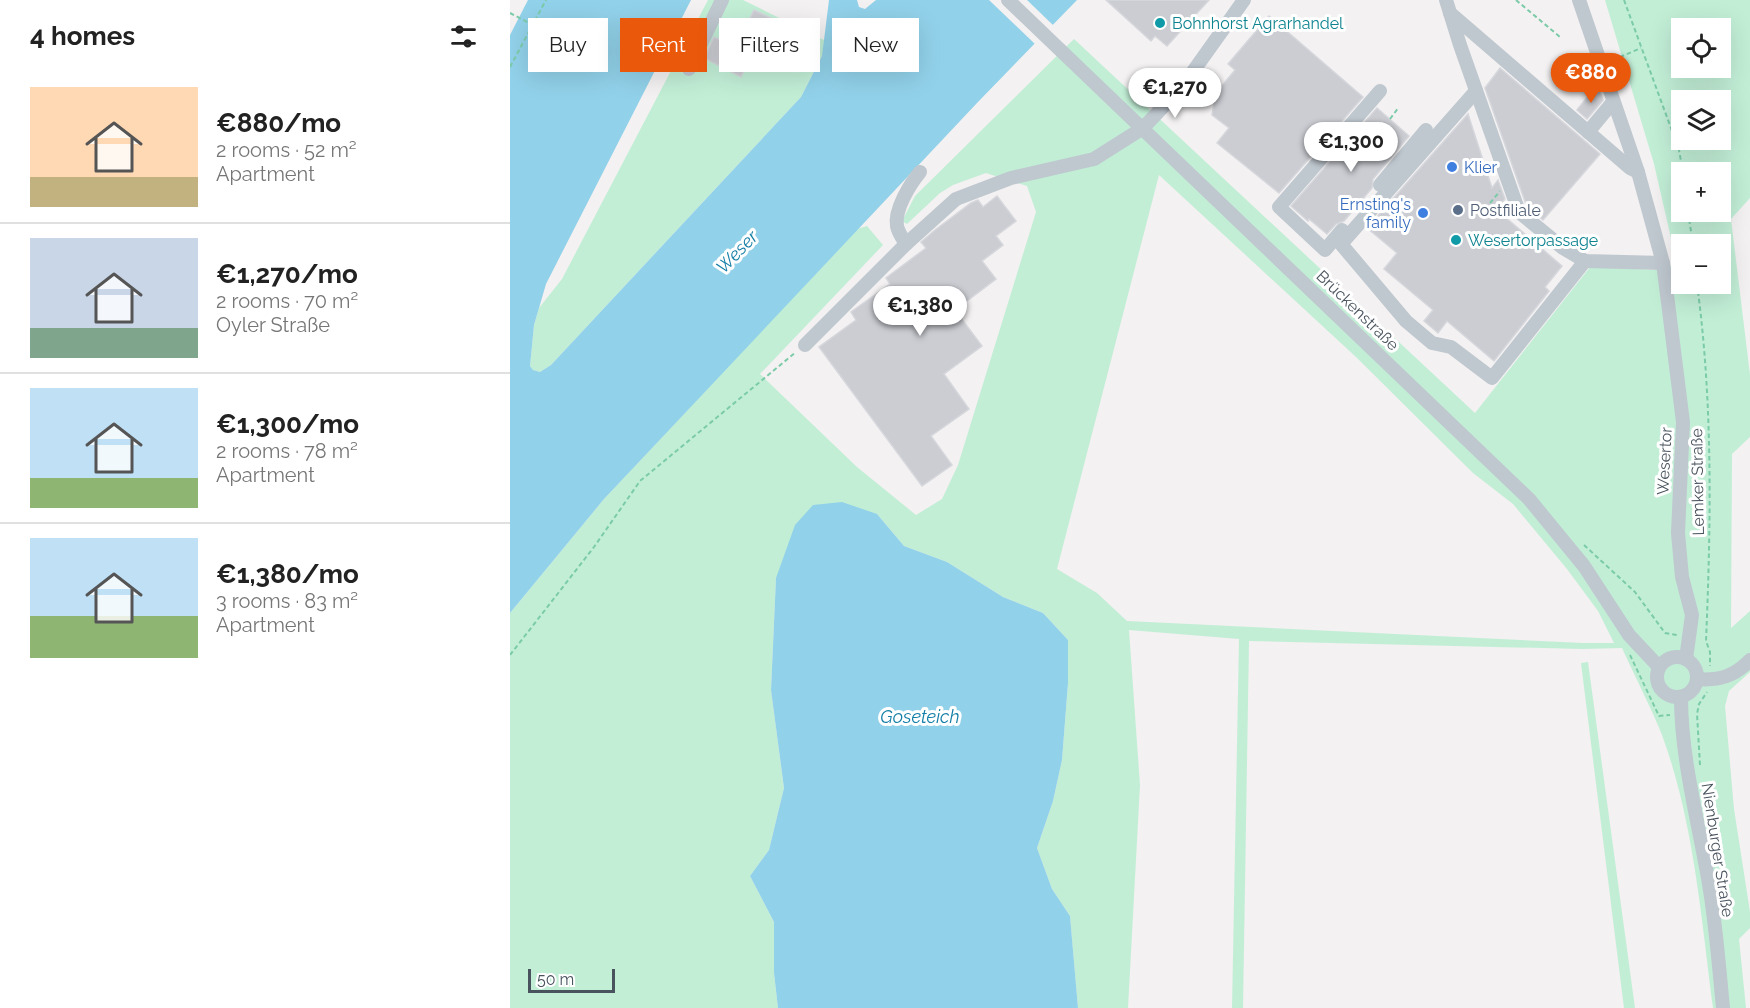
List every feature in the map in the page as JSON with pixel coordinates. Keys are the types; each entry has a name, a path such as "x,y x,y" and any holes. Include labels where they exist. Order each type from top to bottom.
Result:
{"street":[{"path":"707,31 722,0"},
{"name":"Brückenstraße","path":"1008,0 1492,461 1529,499 1563,540 1629,635 1659,667"},
{"path":"805,345 906,244 956,199 1011,178 1094,159 1143,128 1182,87 1244,0"},
{"name":"Wesertor","path":"1579,0 1638,172 1664,263 1683,422 1678,533 1682,577 1692,615 1691,638 1686,659"},
{"path":"1448,6 1519,212 1563,248 1585,261 1664,263"},
{"path":"1448,6 1588,132 1630,168 1638,172"},
{"path":"1380,91 1279,207 1325,250 1426,130"},
{"path":"1476,91 1341,244 1406,321 1432,344 1451,347 1492,378 1585,261"},
{"path":"1588,132 1613,102"},
{"path":"906,244 897,227 897,218 907,189 920,172"},
{"path":"1704,680 1686,659 1674,657 1659,667 1657,680 1662,692 1668,696 1681,698 1704,680 1731,675 1750,660"},
{"name":"Nienburger Straße","path":"1681,698 1681,715 1695,810 1709,887 1723,1008"}],"path":[{"path":"536,18 546,0"},
{"path":"1516,0 1560,37"},
{"path":"1624,0 1679,150 1681,162"},
{"path":"510,13 528,23"},
{"path":"510,67 528,33"},
{"path":"1604,72 1612,61 1641,48"},
{"path":"1390,119 1400,107"},
{"name":"Lemker Straße","path":"1698,294 1705,345 1710,457 1710,541 1706,641 1710,652 1704,680"},
{"path":"510,655 594,547 640,481 805,345"},
{"path":"1563,540 1582,543 1635,592 1665,633 1706,641"},
{"path":"1629,635 1630,656 1659,716 1697,714 1699,704 1708,691 1704,680"}],"green space":[{"path":"708,0 743,0 779,18 719,18 719,72 814,72 801,97 551,365 540,372 533,370 530,366 534,325 539,308 562,279 670,72 707,72 707,18 699,18"},
{"path":"1605,0 1750,0 1750,198 1731,219 1750,375 1750,437 1732,454 1731,628 1750,611 1750,672 1729,691 1725,706 1734,809 1750,912 1750,928 1739,939 1746,1008 1713,1008 1695,870 1682,802 1662,735 1622,648 1249,641 1243,1008 1232,1008 1239,639 1129,630 1140,785 1128,1008 1078,1008 1070,916 1052,889 1037,848 1053,801 1062,760 1068,683 1068,640 1043,613 1003,597 947,562 904,546 877,514 776,578 771,690 784,788 769,850 750,876 774,922 774,973 778,1008 510,1008 510,613 604,499 857,229 867,226 883,245 760,374 857,467 916,515 942,499 958,465 1036,212 1027,186 986,173 953,185 940,193 907,224 902,221 915,196 1074,39 1475,413 1590,267 1658,270 1671,266 1671,294 1731,294 1731,234 1671,234 1671,238 1654,164","holes":["1159,175 1356,357 1473,473 1513,504 1567,569 1598,611 1614,643 1127,621 1097,593 1057,569"]},
{"path":"820,38 826,41 820,60"},
{"path":"1588,662 1635,1008 1624,1008 1581,663"}],"water":[{"name":"Weser","path":"528,0 691,0 682,18 620,18 620,72 654,72 546,284 534,325 530,366 533,370 540,372 551,365 801,97 814,72 820,72 829,0 857,0 859,7 865,9 876,0 1077,0 604,499 510,613 510,35"},
{"name":"Goseteich","path":"842,502 877,514 904,546 947,562 1003,597 1043,613 1068,640 1068,683 1062,760 1053,801 1037,848 1052,889 1070,916 1078,1008 778,1008 774,973 774,922 750,876 769,850 784,788 771,690 776,578 795,525 813,505"}],"pier":[{"path":"989,0 1027,0 1055,27 1036,45"}],"building":[{"name":"Bohnhorst Agrarhandel","path":"1106,0 1209,0 1167,46 1155,36 1151,41"},
{"path":"754,10 771,18 750,18"},
{"path":"1269,16 1363,97 1279,193 1217,143 1229,128 1212,115 1214,103 1210,100 1235,70 1228,64"},
{"path":"714,37 719,39 719,66 707,60 707,52"},
{"path":"1500,68 1600,154 1543,220 1527,207 1485,88"},
{"path":"731,72 743,72 741,77"},
{"path":"1599,88 1603,100 1587,119 1577,110 1593,90 1595,92"},
{"path":"1377,108 1409,136 1373,179 1372,188 1344,221 1336,224 1327,234 1291,206"},
{"name":"Wesertorpassage","path":"1468,114 1492,188 1498,180 1505,199 1497,210 1562,266 1545,287 1549,291 1494,361 1447,321 1438,333 1424,321 1433,310 1384,269 1397,253 1367,228"},
{"path":"997,196 1016,221 996,236 1003,245 982,261 996,279 955,310 982,346 944,374 969,409 931,436 952,465 922,486 819,347 856,320 851,312 890,284 886,278 926,248 921,242 935,230 971,203 978,200 983,207"}],"place":[{"name":"Bohnhorst Agrarhandel","path":"1160,23"},
{"name":"Klier","path":"1452,167"},
{"name":"Postfiliale","path":"1458,210"},
{"name":"Ernsting's family","path":"1423,213"},
{"name":"Wesertorpassage","path":"1456,240"}]}
